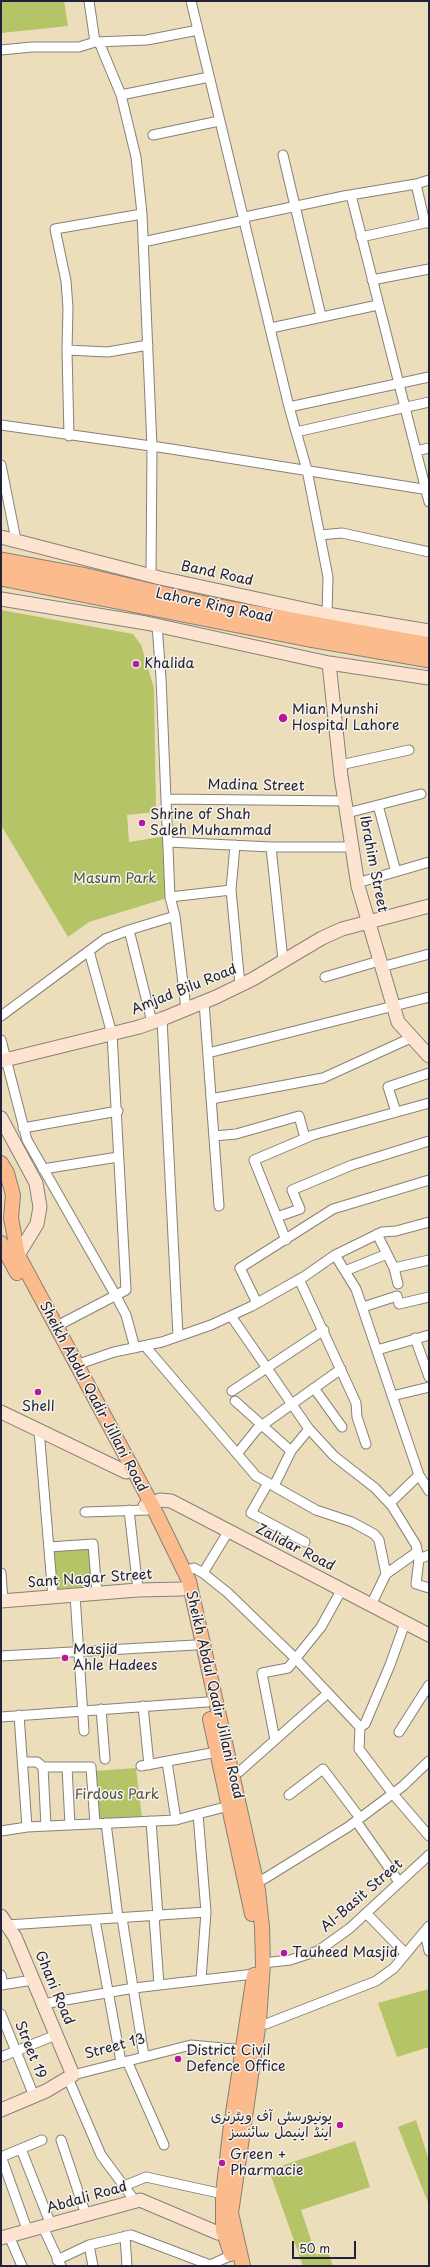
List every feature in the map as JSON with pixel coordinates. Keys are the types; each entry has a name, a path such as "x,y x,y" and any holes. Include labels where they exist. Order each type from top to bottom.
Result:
{"highway":[{"name":"Lahore Ring Road","path":"1,560 82,576 217,608 429,646"},
{"name":"Lahore Ring Road","path":"1,577 314,639 429,659"}],"main road":[{"name":"Band Road","path":"1,537 151,575 327,614 429,631"},
{"path":"1,598 157,625 328,663 429,678"},
{"name":"Ibrahim Street","path":"328,663 351,847 358,883 380,964 398,1022 429,1056"},
{"name":"Amjad Bilu Road","path":"4,1061 112,1034 157,1020 204,1002 240,985 322,938 368,921 429,906"},
{"path":"1,1118 36,1183 40,1207 37,1224 18,1255"},
{"name":"Sheikh Abdul Qadir Jillani Road","path":"1,1163 11,1186 13,1195 11,1218 18,1255 129,1470 172,1561 182,1589 195,1645 251,1911 255,1952 254,1974 244,2050 230,2133 223,2194 223,2230 234,2260"},
{"path":"1,1202 7,1197 11,1186"},
{"name":"Sheikh Abdul Qadir Jillani Road","path":"1,1243 129,1470"},
{"path":"1,1412 129,1470"},
{"name":"Zalidar Road","path":"147,1506 160,1500 170,1501 429,1635"},
{"name":"Sheikh Abdul Qadir Jillani Road","path":"147,1506 185,1571 191,1589 256,1880 262,1927 264,1963 259,2021 231,2213 244,2266"},
{"name":"Sant Nagar Street","path":"2,1601 138,1590 182,1589"},
{"name":"Ghani Road","path":"4,1920 14,1937 33,1980 56,2035 70,2077"},
{"name":"Street 13","path":"1,2110 34,2096 70,2077"},
{"name":"Abdali Road","path":"5,2237 28,2232 140,2200 167,2210 218,2233 223,2230"}],"street":[{"path":"89,1 97,42 121,95 136,157 142,214 152,447 151,575"},
{"path":"191,1 219,121 245,219 289,407 307,470 328,577 327,614"},
{"path":"1,50 32,47 79,47 97,42 147,40 198,30"},
{"path":"121,95 209,77"},
{"path":"153,134 219,121"},
{"path":"283,155 321,316"},
{"path":"143,242 296,206 416,184 429,180"},
{"path":"361,237 427,223 416,184"},
{"path":"351,195 416,451 428,490 429,502"},
{"path":"70,436 67,350 68,308 66,281 55,228 142,214"},
{"path":"372,280 429,269"},
{"path":"271,328 321,316 378,305"},
{"path":"67,350 108,352 148,345"},
{"path":"289,407 399,382 429,377"},
{"path":"296,432 429,402"},
{"path":"1,425 307,470 428,490"},
{"path":"416,451 429,448"},
{"path":"1,465 16,540"},
{"path":"320,534 342,533 429,552"},
{"path":"157,625 162,678 170,897 175,916 186,1009"},
{"path":"340,765 409,750"},
{"name":"Madina Street","path":"166,799 347,807 378,805 421,794"},
{"path":"378,805 396,872"},
{"path":"169,842 271,848 351,847"},
{"path":"235,845 231,890 240,985"},
{"path":"271,848 283,960"},
{"path":"358,883 429,862"},
{"path":"170,897 231,890"},
{"path":"1,1016 106,938 175,916"},
{"path":"129,930 157,1020 178,1336"},
{"path":"55,1326 126,1290 118,1157 118,1111 112,1034 89,951"},
{"path":"324,977 429,954"},
{"path":"208,1053 429,997"},
{"path":"204,1002 219,1206"},
{"path":"211,1099 323,1078 413,1037"},
{"path":"1,1040 4,1061 27,1140 116,1296 140,1347 256,1476 316,1510 352,1522 374,1534 379,1540 386,1574"},
{"path":"396,1112 388,1087 429,1073"},
{"path":"286,1240 254,1160 305,1138 429,1103"},
{"path":"24,1128 118,1111"},
{"path":"214,1136 236,1134 299,1116 305,1138"},
{"path":"277,1217 300,1209 292,1190 352,1165 429,1142"},
{"path":"43,1169 118,1157"},
{"path":"257,1303 240,1268 333,1209 429,1180"},
{"path":"76,1365 98,1356 140,1347 178,1336 231,1316 299,1279 335,1255 377,1234 429,1222"},
{"path":"377,1234 394,1268 398,1284"},
{"path":"345,1272 387,1254"},
{"path":"335,1255 356,1289 418,1475 429,1491"},
{"path":"394,1268 429,1260"},
{"path":"299,1279 324,1330 356,1403 357,1417 366,1444"},
{"path":"363,1307 397,1296 399,1304 429,1297"},
{"path":"231,1316 309,1429 334,1456 375,1488 390,1503 404,1522 418,1556 416,1584 429,1588"},
{"path":"232,1391 324,1330"},
{"path":"377,1350 429,1335"},
{"path":"415,1338 429,1377"},
{"path":"237,1454 261,1426 341,1369"},
{"path":"392,1396 429,1387"},
{"path":"314,1388 342,1427"},
{"path":"235,1401 290,1451"},
{"path":"305,1542 251,1513 271,1485 290,1451 309,1429"},
{"path":"39,1430 53,1597"},
{"path":"390,1503 418,1475"},
{"path":"85,1512 129,1510 147,1506"},
{"path":"129,1510 138,1590"},
{"path":"203,1573 228,1532"},
{"path":"49,1547 93,1544 97,1594"},
{"path":"371,1606 386,1574 418,1556 429,1555"},
{"path":"185,1571 194,1568 203,1573 228,1593 296,1658 360,1727 359,1749 393,1794 429,1836"},
{"path":"1,1573 2,1601"},
{"path":"275,1740 262,1673 288,1668 321,1627 342,1589"},
{"path":"75,1595 84,1731"},
{"path":"360,1727 365,1724 390,1665 405,1623"},
{"path":"1,1656 78,1650 195,1645"},
{"path":"399,1732 429,1684"},
{"path":"232,1774 239,1772 328,1693"},
{"path":"1,1717 207,1702"},
{"path":"143,1706 145,1766 217,1752"},
{"path":"101,1709 104,1759"},
{"path":"19,1715 27,1827"},
{"path":"256,1880 264,1879 358,1819 393,1794 429,1761"},
{"path":"23,1762 37,1762 43,1767 88,1766 92,1770 95,1824"},
{"path":"167,1762 176,1820"},
{"path":"43,1767 46,1826"},
{"path":"67,1767 70,1825"},
{"path":"289,1795 323,1769 399,1882"},
{"path":"1,1831 27,1827 176,1820 229,1806"},
{"path":"198,1814 206,1912 201,1979"},
{"path":"151,1821 159,1985"},
{"path":"106,1823 120,1918 134,1988 144,2056"},
{"name":"Al-Basit Street","path":"264,1963 279,1963 318,1951 350,1928 429,1855"},
{"path":"4,1920 95,1920 206,1912"},
{"path":"366,1913 406,1954"},
{"path":"95,1920 108,1992 124,2061 164,2144"},
{"path":"259,2021 266,2024 376,1981 394,1968 427,1929"},
{"path":"427,1929 429,1951"},
{"path":"43,2004 134,1988 254,1974"},
{"path":"1,1975 2,1985 33,1980"},
{"name":"Street 19","path":"1,2014 34,2096"},
{"path":"1,2056 16,2052 56,2035"},
{"name":"Street 13","path":"70,2077 124,2061 191,2044 244,2050"},
{"path":"70,2077 101,2155 135,2201"},
{"path":"28,2232 1,2157 42,2140"},
{"path":"60,2140 86,2215"},
{"path":"21,2149 59,2263 89,2245 131,2235 210,2265 234,2260"},
{"path":"124,2186 146,2177 223,2194"},
{"path":"125,2236 127,2266"},
{"path":"5,2237 22,2266"},
{"path":"89,2245 93,2266"}],"green space":[{"path":"1,1 64,1 68,26 1,33"},
{"name":"Masum Park","path":"1,610 133,634 141,645 154,688 156,812 127,815 129,842 167,836 170,897 89,922 68,937 1,825"},
{"path":"93,1544 97,1594 53,1597 49,1547"},
{"name":"Firdous Park","path":"136,1768 142,1818 98,1822 94,1771"},
{"path":"429,1989 429,2047 397,2057 378,2003"},
{"path":"416,2120 429,2160 429,2205 398,2127"},
{"path":"355,2141 370,2187 301,2210 316,2255 328,2251 333,2266 303,2266 269,2170"}],"place":[{"name":"Khalida","path":"136,664"},
{"name":"Mian Munshi Hospital Lahore","path":"283,718"},
{"name":"Shrine of Shah Saleh Muhammad","path":"142,823"},
{"name":"Shell","path":"38,1392"},
{"name":"Masjid Ahle Hadees","path":"65,1658"},
{"name":"Tauheed Masjid","path":"284,1953"},
{"name":"District Civil Defence Office","path":"178,2059"},
{"name":"یونیورسٹی آف ویٹرنری اینڈ اینیمل سائنسز","path":"340,2125"},
{"name":"Green + Pharmacie","path":"222,2163"}]}
